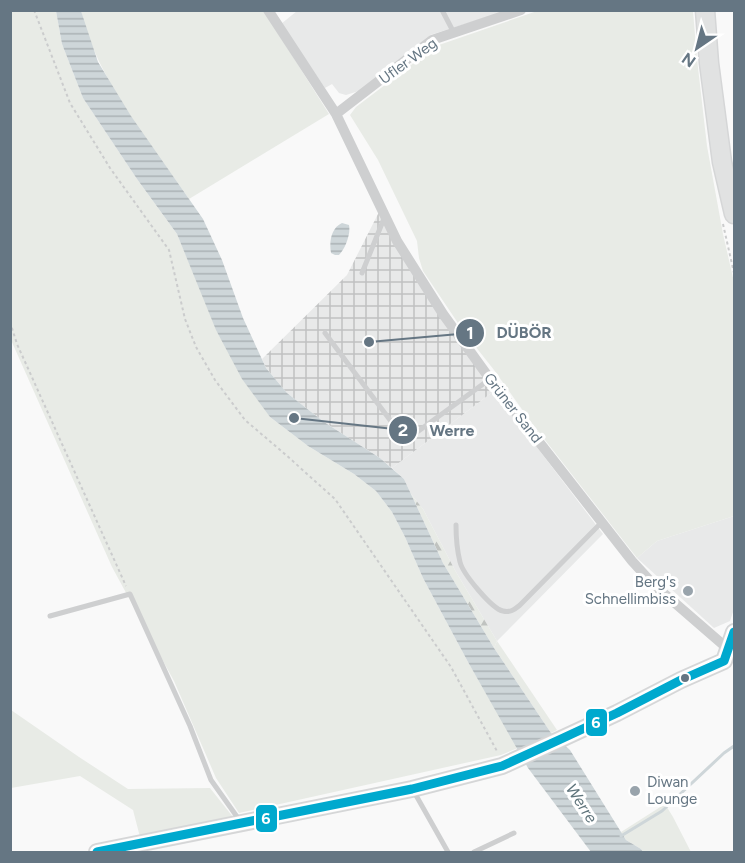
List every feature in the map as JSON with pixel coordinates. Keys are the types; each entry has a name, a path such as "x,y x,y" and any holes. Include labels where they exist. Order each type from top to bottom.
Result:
{"main road":[{"path":"705,10 709,63 722,162 735,214"},
{"path":"97,852 412,789 502,765 729,659 735,632"}],"street":[{"name":"Grüner Sand","path":"268,10 336,114 397,242 443,314 490,379 632,561 729,659"},
{"name":"Ufler Weg","path":"336,114 432,40 521,10"}],"lane":[{"path":"442,10 454,33"},
{"path":"362,273 385,215"},
{"path":"325,333 399,432 413,435 490,379"},
{"path":"456,525 461,564 466,574 501,612 512,611 520,605 602,522"},
{"path":"51,616 129,594 190,726 212,780 241,823"},
{"path":"412,789 448,852"},
{"path":"474,852 514,833"}],"path":[{"path":"34,10 70,103 110,168 170,250 185,319 196,347 215,380 245,420 335,499 451,667 498,751 502,765"},
{"path":"10,322 17,344 129,594"}],"shaded area":[{"path":"297,11 506,11 430,35 362,90 346,95 339,93 332,84 325,88 281,24"},
{"path":"380,210 494,391 392,468 324,422 287,393 266,368 262,359 347,275"},
{"path":"494,391 603,534 497,641 456,572 423,509 411,494 404,479 392,468"},
{"path":"734,516 734,609 730,621 714,628 637,558 657,541"}],"green space":[{"path":"540,10 693,11 707,146 734,282 734,516 657,541 637,558 531,422 464,332 423,271 417,241 378,160 350,115 356,107 436,46"},
{"path":"10,11 56,11 62,44 83,98 177,234 196,279 270,417 308,446 354,474 376,491 392,512 423,578 518,748 501,755 239,813 216,778 174,681 112,567 11,340"},
{"path":"81,11 264,11 329,114 189,199 111,85 98,60"},
{"path":"411,494 423,509 456,572 497,641 494,648 443,563"},
{"path":"497,641 557,730 551,733 494,648"},
{"path":"11,710 128,789 210,788 233,817 140,837 133,810 80,776 11,788"},
{"path":"665,804 691,852 643,852 626,840 621,832"}],"water":[{"path":"56,11 81,11 98,62 131,116 203,219 266,368 287,393 324,422 380,458 404,479 443,563 494,648 551,733 570,750 626,840 643,852 591,852 528,768 423,578 392,512 376,491 354,474 308,446 270,417 242,379 216,330 177,234 83,98 62,44"},
{"path":"342,223 349,225 348,237 339,255 335,255 331,253 330,244 335,228"}],"waterway":[{"path":"621,836 662,811 734,746"}],"transit line":[{"name":"6","path":"97,852 412,789 502,766 724,661 734,632"}],"place":[{"name":"DÜBÖR","path":"369,342"},
{"name":"Werre","path":"294,418"},
{"name":"Berg's Schnellimbiss","path":"688,591"},
{"name":"Diwan Lounge","path":"635,791"}]}
